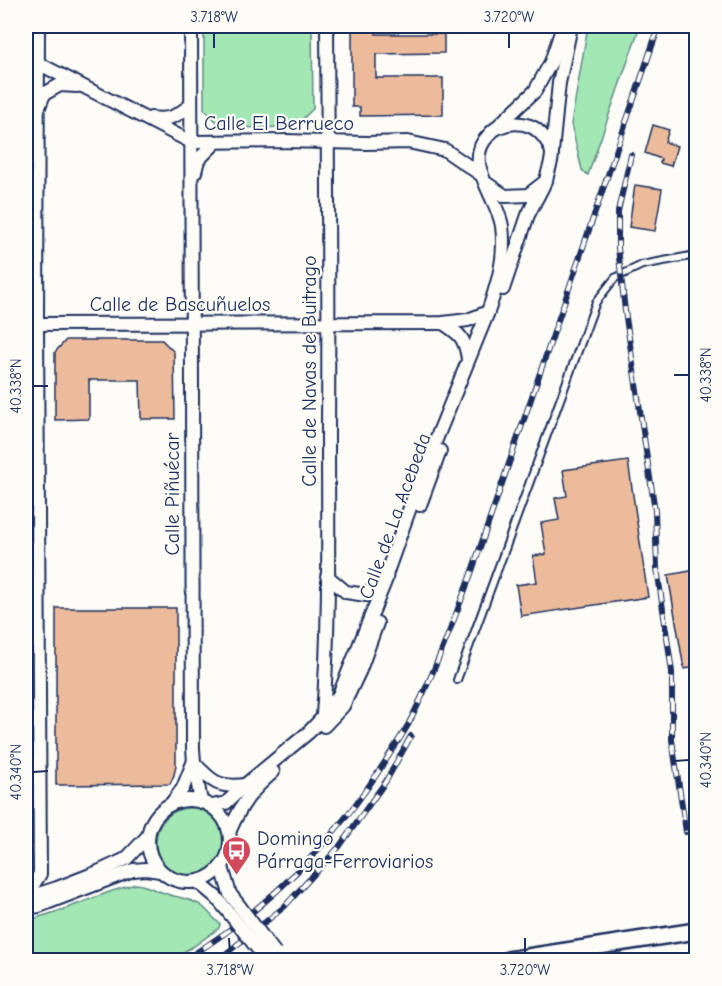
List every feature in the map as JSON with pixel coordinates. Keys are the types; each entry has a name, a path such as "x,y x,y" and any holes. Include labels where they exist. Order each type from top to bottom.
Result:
{"street":[{"path":"26,897 39,874 31,324 38,111 38,26"},
{"name":"Calle Piñuécar","path":"191,26 194,762 206,804"},
{"name":"Calle de Navas de Buitrago","path":"322,717 326,676 329,324 327,26"},
{"path":"562,26 551,62 535,91 483,140 478,157 483,179 505,196 528,195 546,182 552,153 559,83 571,26"},
{"name":"Calle El Berrueco","path":"26,57 191,142 408,142 445,150 483,179"},
{"path":"38,111 44,94 60,85 83,86"},
{"path":"141,116 162,120 174,117 191,105"},
{"path":"496,128 513,123 530,126 544,137 552,153"},
{"name":"Calle Piñuécar","path":"191,185 198,160 216,142"},
{"name":"Calle de La Acebeda","path":"206,804 226,803 309,732 339,695 386,579 418,485 488,312 496,286 503,258 501,224 483,179"},
{"name":"Calle de La Acebeda","path":"230,830 238,811 254,789 313,737 343,706 360,670 504,286 528,215 546,182"},
{"name":"Calle de Bascuñuelos","path":"31,324 443,323 468,320 488,312"},
{"path":"443,323 459,334 467,346 469,360"},
{"path":"327,576 346,592 366,595 386,579"},
{"path":"171,804 186,800 206,804 223,817 230,830 228,859 216,874 198,882 178,881 160,871 154,864 148,845 151,826 156,817 171,804 183,788 194,762 207,777 218,783 230,786 245,785"},
{"path":"26,897 57,888 126,859 148,836"},
{"path":"222,867 235,911"},
{"path":"26,908 39,906 133,870 160,871"},
{"path":"39,874 57,888"},
{"path":"198,882 235,911 271,958"},
{"path":"508,960 696,931"}],"lane":[{"path":"457,680 596,302 615,278 642,265 696,255"}],"green space":[{"path":"204,26 312,26 313,109 294,127 223,128 204,109"},
{"path":"588,26 640,26 588,175 582,170 571,124"},
{"path":"190,808 203,811 214,818 221,829 224,842 221,855 214,866 203,873 190,876 177,873 166,866 159,855 156,842 159,829 166,818 177,811"},
{"path":"136,884 199,904 220,924 219,928 170,960 26,960 26,920 54,913"}],"building":[{"path":"352,26 376,26 376,34 444,34 444,53 376,54 376,78 443,78 443,115 360,116 360,107 352,107"},
{"path":"653,125 669,130 665,142 677,146 671,166 660,163 661,159 645,153"},
{"path":"635,185 662,189 655,231 629,227"},
{"path":"66,340 162,340 174,352 175,419 141,419 140,380 89,380 89,419 55,420 55,352"},
{"path":"628,461 648,597 521,616 516,585 537,582 533,556 546,554 541,523 559,520 555,498 567,496 563,470"},
{"path":"696,570 696,667 684,669 668,575"},
{"path":"56,608 176,608 176,765 170,784 56,785"}],"railway":[{"path":"184,960 243,919 297,872 344,819 366,790 408,725 434,670 471,574 659,26"},
{"path":"631,155 618,211 618,248 625,311 655,511 657,568 672,672 672,740 686,832"},
{"path":"218,960 284,907 339,847 386,781 411,736"}],"place":[{"name":"Domingo Párraga-Ferroviarios","path":"236,876"}]}
